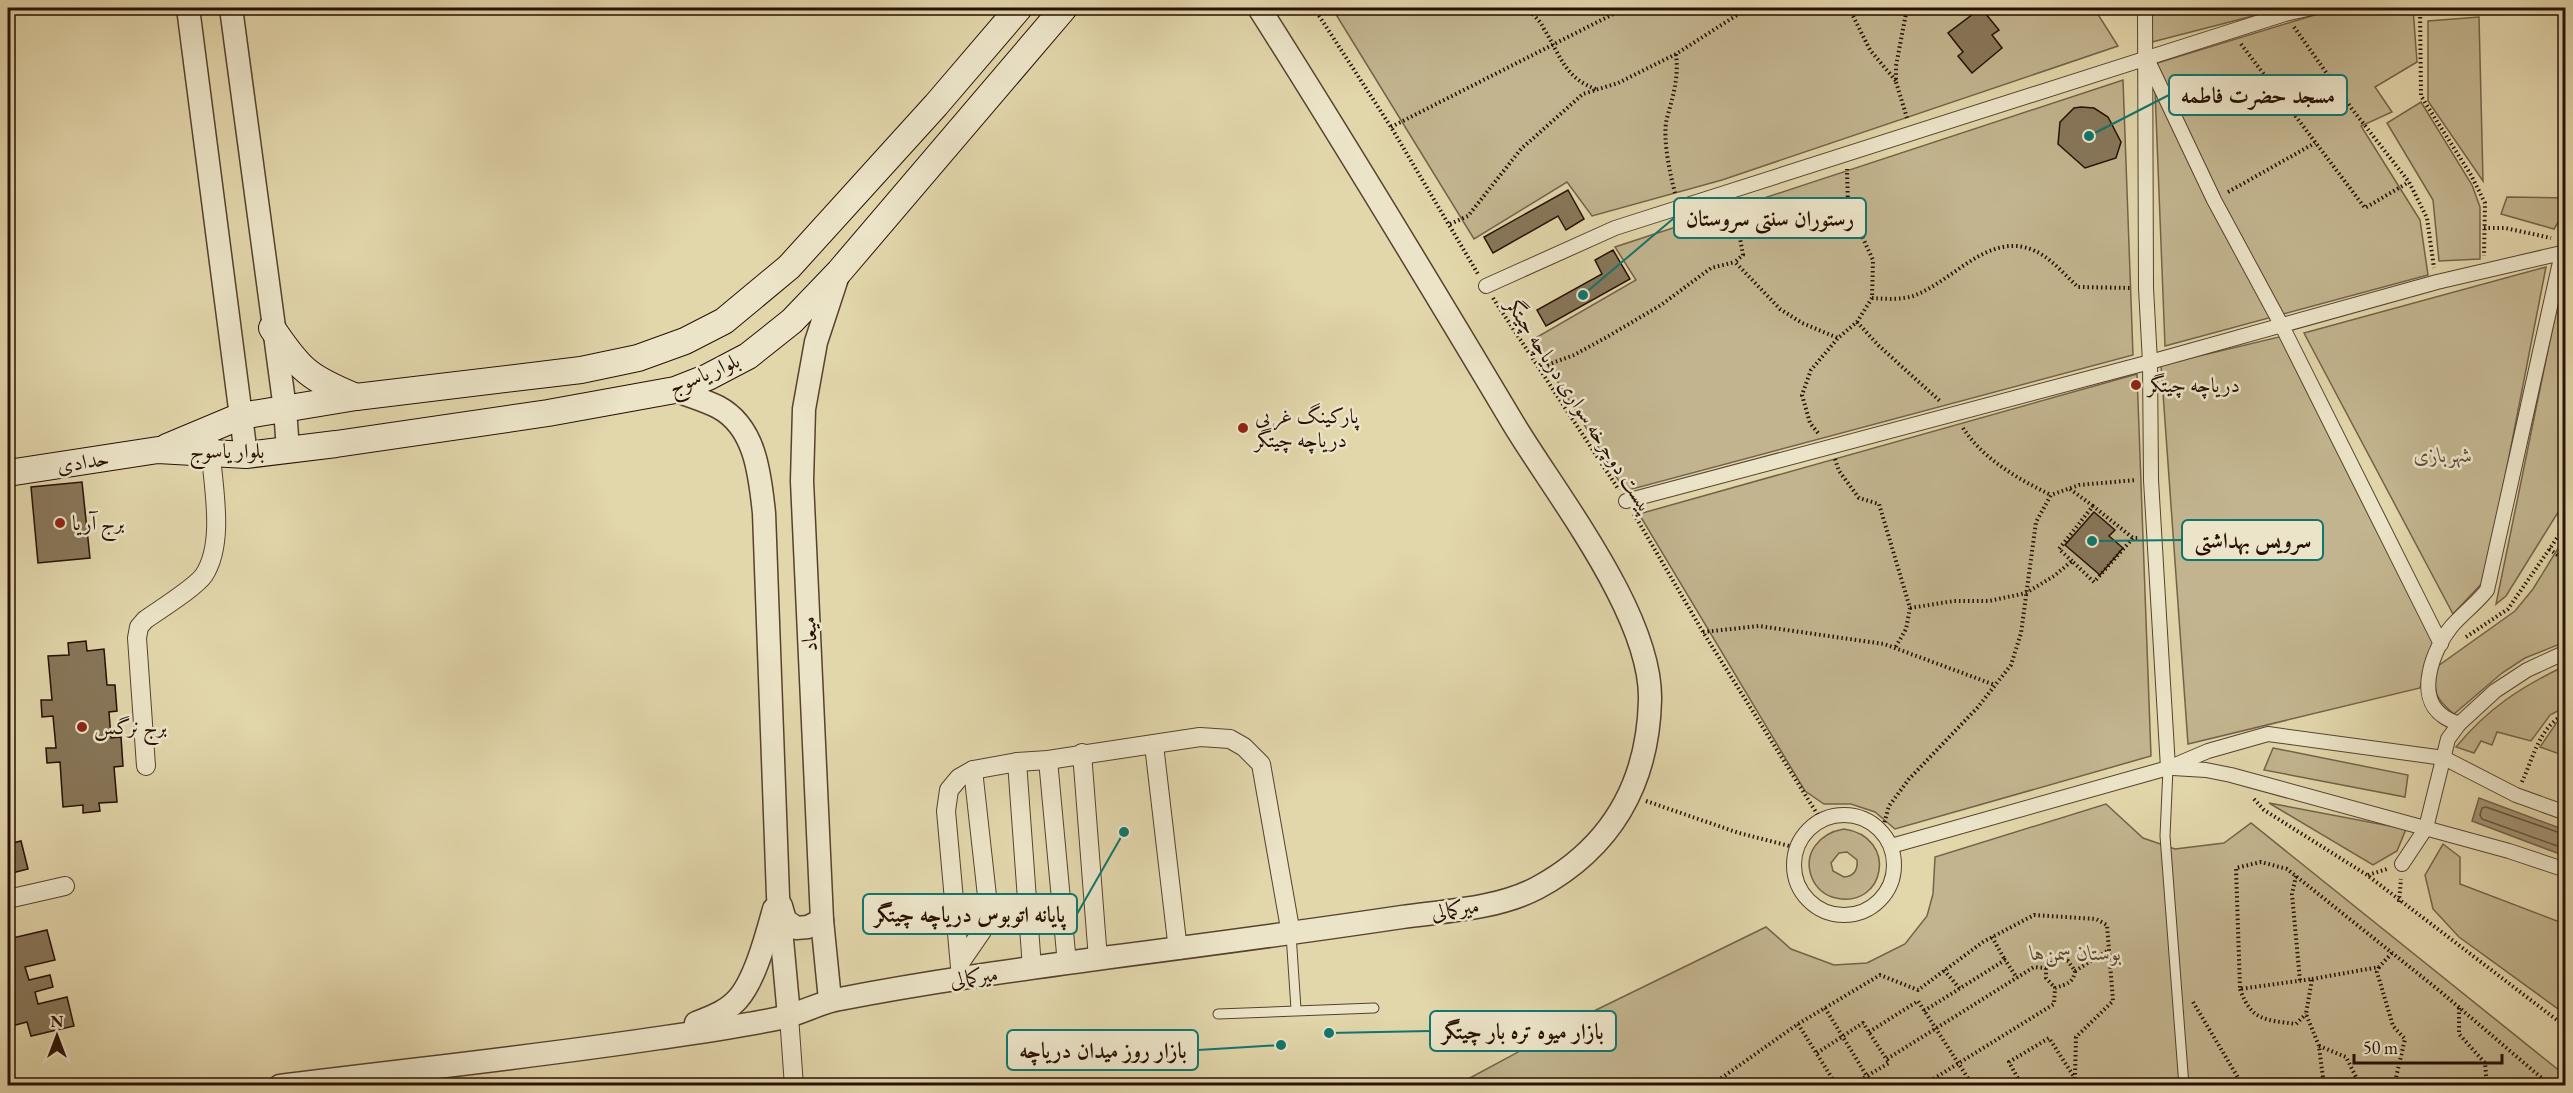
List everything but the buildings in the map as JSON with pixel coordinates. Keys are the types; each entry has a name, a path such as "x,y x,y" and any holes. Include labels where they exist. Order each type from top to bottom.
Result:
{"main road":[{"name":"بلوار یاسوج","path":"159,450 210,441 241,416 356,397 580,370 638,358 685,341 724,321 789,267 936,105 1019,8"},
{"name":"بلوار یاسوج","path":"210,441 246,455 288,450 548,413 675,390 708,377 748,356 792,321 839,272 1064,8"},
{"path":"272,328 289,354 305,371 321,383 356,397"},
{"name":"حدادی","path":"8,473 159,450"}],"street":[{"path":"188,8 246,455"},
{"path":"231,8 272,328 285,409 288,450"},
{"name":"میرکمالی","path":"280,1086 658,1039 789,1016 830,1000 961,970 1032,968 1178,950 1492,903 1531,892 1565,871 1601,841 1631,796 1642,761 1650,702 1647,667 1633,625 1595,552 1529,450 1367,178 1259,8"},
{"path":"2145,8 2147,58 2146,288 2150,362 2151,480 2168,768"},
{"path":"1486,286 1615,228 2285,14 2312,8"},
{"path":"2147,58 2214,200 2282,326 2441,644"},
{"path":"1626,501 1831,449 2436,282 2484,272 2562,248 2487,590 2451,628 2432,664 2428,682 2431,700 2441,715 2459,724"},
{"name":"میعاد","path":"830,1000 822,920 802,482 806,398 816,342 839,272"},
{"name":"میعاد","path":"675,390 719,408 739,425 751,445 759,472 764,513 778,896 789,1016"},
{"path":"146,766 137,638 139,627 145,620 204,576 213,550 216,502 210,441"},
{"path":"2402,864 2426,828 2448,739 2459,724 2495,691 2527,670 2565,652"},
{"path":"1891,846 2168,768 2208,751 2268,734 2444,758 2516,795 2565,813"},
{"path":"961,970 946,811 949,790 959,778 973,770 1017,762 1048,760 1082,753 1200,737 1230,739 1244,747 1261,764 1291,934"},
{"path":"1154,745 1178,950"},
{"path":"1082,753 1098,959"},
{"path":"1048,760 1067,964"},
{"path":"1017,762 1032,968"},
{"path":"2168,768 2206,770 2231,775 2510,850 2565,870"},
{"path":"961,970 989,914 973,770"},
{"path":"1837,815 1853,815 1869,821 1882,831 1891,846 1894,869 1886,892 1876,904 1861,911 1846,914 1830,912 1815,905 1804,894 1797,880 1794,864 1797,848 1807,832 1821,820 1837,815"},
{"path":"8,899 65,886"},
{"path":"778,896 785,920 796,928 808,927 822,920"},
{"path":"658,1039 720,1014 738,999 760,955 778,896"},
{"path":"789,1016 794,1086"}],"lane":[{"path":"2168,768 2165,836 2184,1086"},
{"path":"1291,934 1296,1009"},
{"path":"1218,1014 1296,1009 1374,1008"}],"path":[{"name":"پیست دوچرخه سواری دریاچه چیتگر","path":"1314,8 1391,127 1486,286 1626,501 1703,632 1821,820"},
{"path":"1526,8 1545,29 1551,44 1567,70 1582,84 1598,90"},
{"path":"1391,127 1625,8"},
{"path":"1450,224 1468,216 1534,135 1554,121 1583,94 1618,83 1676,54 1748,8"},
{"path":"1849,8 1870,50 1896,81"},
{"path":"1907,8 1896,66 1896,81 1911,133"},
{"path":"2420,8 2421,96 2471,175 2484,203 2484,272"},
{"path":"2285,14 2352,109 2409,182 2427,218 2436,282"},
{"path":"2231,32 2273,83 2315,143 2366,208 2409,182"},
{"path":"1676,54 1676,90 1667,119 1666,135 1670,173 1680,207"},
{"path":"2214,200 2315,143"},
{"path":"1850,154 1846,178 1848,206 1874,260 1872,298 1857,322 1838,338 1811,370 1802,395 1810,423 1831,449 1839,471 1859,498 1879,504 1910,608 1906,628 1895,648"},
{"path":"1539,368 1574,355 1607,337 1661,305 1711,268 1735,262 1743,255 1742,237 1737,227 1734,202 1727,193"},
{"path":"2484,228 2505,228 2562,248"},
{"path":"1872,298 1890,300 1912,296 1955,273 1983,252 2008,245 2028,248 2045,256 2078,287 2146,288"},
{"path":"1735,262 1780,309 1802,323 1838,338"},
{"path":"1882,831 1889,806 1909,779 1978,707 2011,665 2021,633 2036,522 2051,495 2079,485 2120,480 2151,480"},
{"path":"2070,489 2133,538 2153,537"},
{"path":"2093,507 2059,549 2094,582 2133,538"},
{"path":"2441,644 2458,642 2508,609 2565,525"},
{"path":"2549,549 2565,561"},
{"path":"1910,608 1954,601 1989,601 2026,593 2038,587 2072,561"},
{"path":"1703,632 1759,626 1835,636 1895,648 1995,685"},
{"path":"2516,795 2546,729 2557,717 2565,714"},
{"path":"2231,775 2264,810 2367,875 2399,902 2565,1027"},
{"path":"1631,796 1738,833 1797,848"},
{"path":"2306,1014 2296,1024 2256,1016 2246,1005 2240,989 2236,868 2261,862 2288,869 2459,1007 2544,1080 2547,1086"},
{"path":"2399,902 2402,864"},
{"path":"2296,876 2292,894 2300,981"},
{"path":"1710,1086 1798,1024 1880,975 1918,990 1992,937 2034,915 2096,919 2107,925 2113,1002 2076,1037 2075,1077 2071,1086"},
{"path":"1992,937 2017,978"},
{"path":"2075,971 2109,950"},
{"path":"2392,953 2377,972 2393,1026 2405,1039 2394,1086"},
{"path":"1887,1059 2034,967 2046,968 2057,958 2068,961 2075,971 2074,979 2070,983 2055,988"},
{"path":"1924,1011 2005,960"},
{"path":"2240,989 2312,980 2379,967"},
{"path":"1922,1086 2054,1004 2055,988 2046,978 2046,968"},
{"path":"1944,970 1960,989"},
{"path":"2174,971 2243,1086"},
{"path":"2312,980 2306,1014 2319,1046 2324,1086"},
{"path":"1869,1032 1918,1001 1973,1086"},
{"path":"2459,1007 2459,1034 2485,1063 2487,1086"},
{"path":"1825,1008 1873,1086"},
{"path":"1817,1053 1863,1023 1889,1063 1850,1086"},
{"path":"1798,1024 1837,1086"},
{"path":"2022,1086 2009,1062 2049,1038 2080,1086"},
{"path":"2319,1046 2346,1057 2358,1081 2370,1086"}],"green space":[{"path":"1332,8 2094,8 2118,46 1722,180 1592,216 1567,182 1474,239"},
{"path":"2151,8 2284,8 2152,42"},
{"path":"2365,8 2413,8 2417,62 2375,87 2392,112 2361,126 2420,220 2428,275 2165,346 2154,64 2321,13"},
{"path":"2479,17 2483,181 2428,101 2428,21"},
{"path":"2123,80 2133,355 1625,491 1532,340 1636,280 1615,247"},
{"path":"2421,102 2472,185 2480,207 2480,259 2439,261 2433,200 2387,123"},
{"path":"2507,197 2565,198 2565,211 2554,229 2501,214"},
{"name":"شهربازی","path":"2546,267 2485,580 2453,614 2304,333"},
{"path":"2565,267 2565,501 2506,596 2496,604"},
{"path":"2283,336 2436,636 2427,658 2420,688 2188,744 2161,365"},
{"path":"2137,374 2151,756 1895,829 1875,812 1851,804 1824,804 1805,791 1639,514"},
{"path":"2565,537 2565,642 2525,658 2502,673 2454,714 2442,703 2436,693 2435,681 2438,666 2515,611 2533,589"},
{"path":"2565,666 2565,707 2550,715 2531,741 2497,732 2492,745 2481,741 2474,753 2456,747 2480,721 2506,700"},
{"path":"2565,717 2565,756 2540,747 2557,722"},
{"path":"2273,748 2408,775 2405,797 2264,770"},
{"path":"2269,803 2406,829 2397,851 2373,865"},
{"name":"بوستان سمن‌ها","path":"2106,804 2143,838 2175,849 2224,843 2251,823 2566,1076 2565,1079 2559,1086 1455,1086 1596,1010 1766,927 1791,949 1834,965 1867,963 1905,944 1927,916 1933,894 1935,857"},
{"path":"1844,829 1861,835 1873,845 1879,857 1879,871 1875,883 1866,893 1853,899 1832,897 1818,888 1812,878 1809,860 1811,853 1821,840 1835,831","holes":["1847,852 1857,860 1857,867 1853,874 1844,877 1833,871 1831,863 1839,853"]},
{"path":"2443,844 2460,857 2460,884 2565,924 2565,1014 2459,937 2433,909 2425,875"}],"water":[{"path":"2479,798 2565,830 2565,856 2472,821"}],"place":[{"name":"مسجد حضرت فاطمه","path":"2089,136"},
{"name":"رستوران سنتی سروستان","path":"1583,295"},
{"name":"دریاچه چیتگر","path":"2136,385"},
{"name":"پارکینگ غربی دریاچه چیتگر","path":"1243,428"},
{"name":"برج آریا","path":"60,523"},
{"name":"سرویس بهداشتی","path":"2092,541"},
{"name":"برج نرگس","path":"82,727"},
{"name":"پایانه اتوبوس دریاچه چیتگر","path":"1124,832"},
{"name":"بازار میوه تره بار چیتگر","path":"1329,1033"},
{"name":"بازار روز میدان دریاچه","path":"1281,1045"}]}
